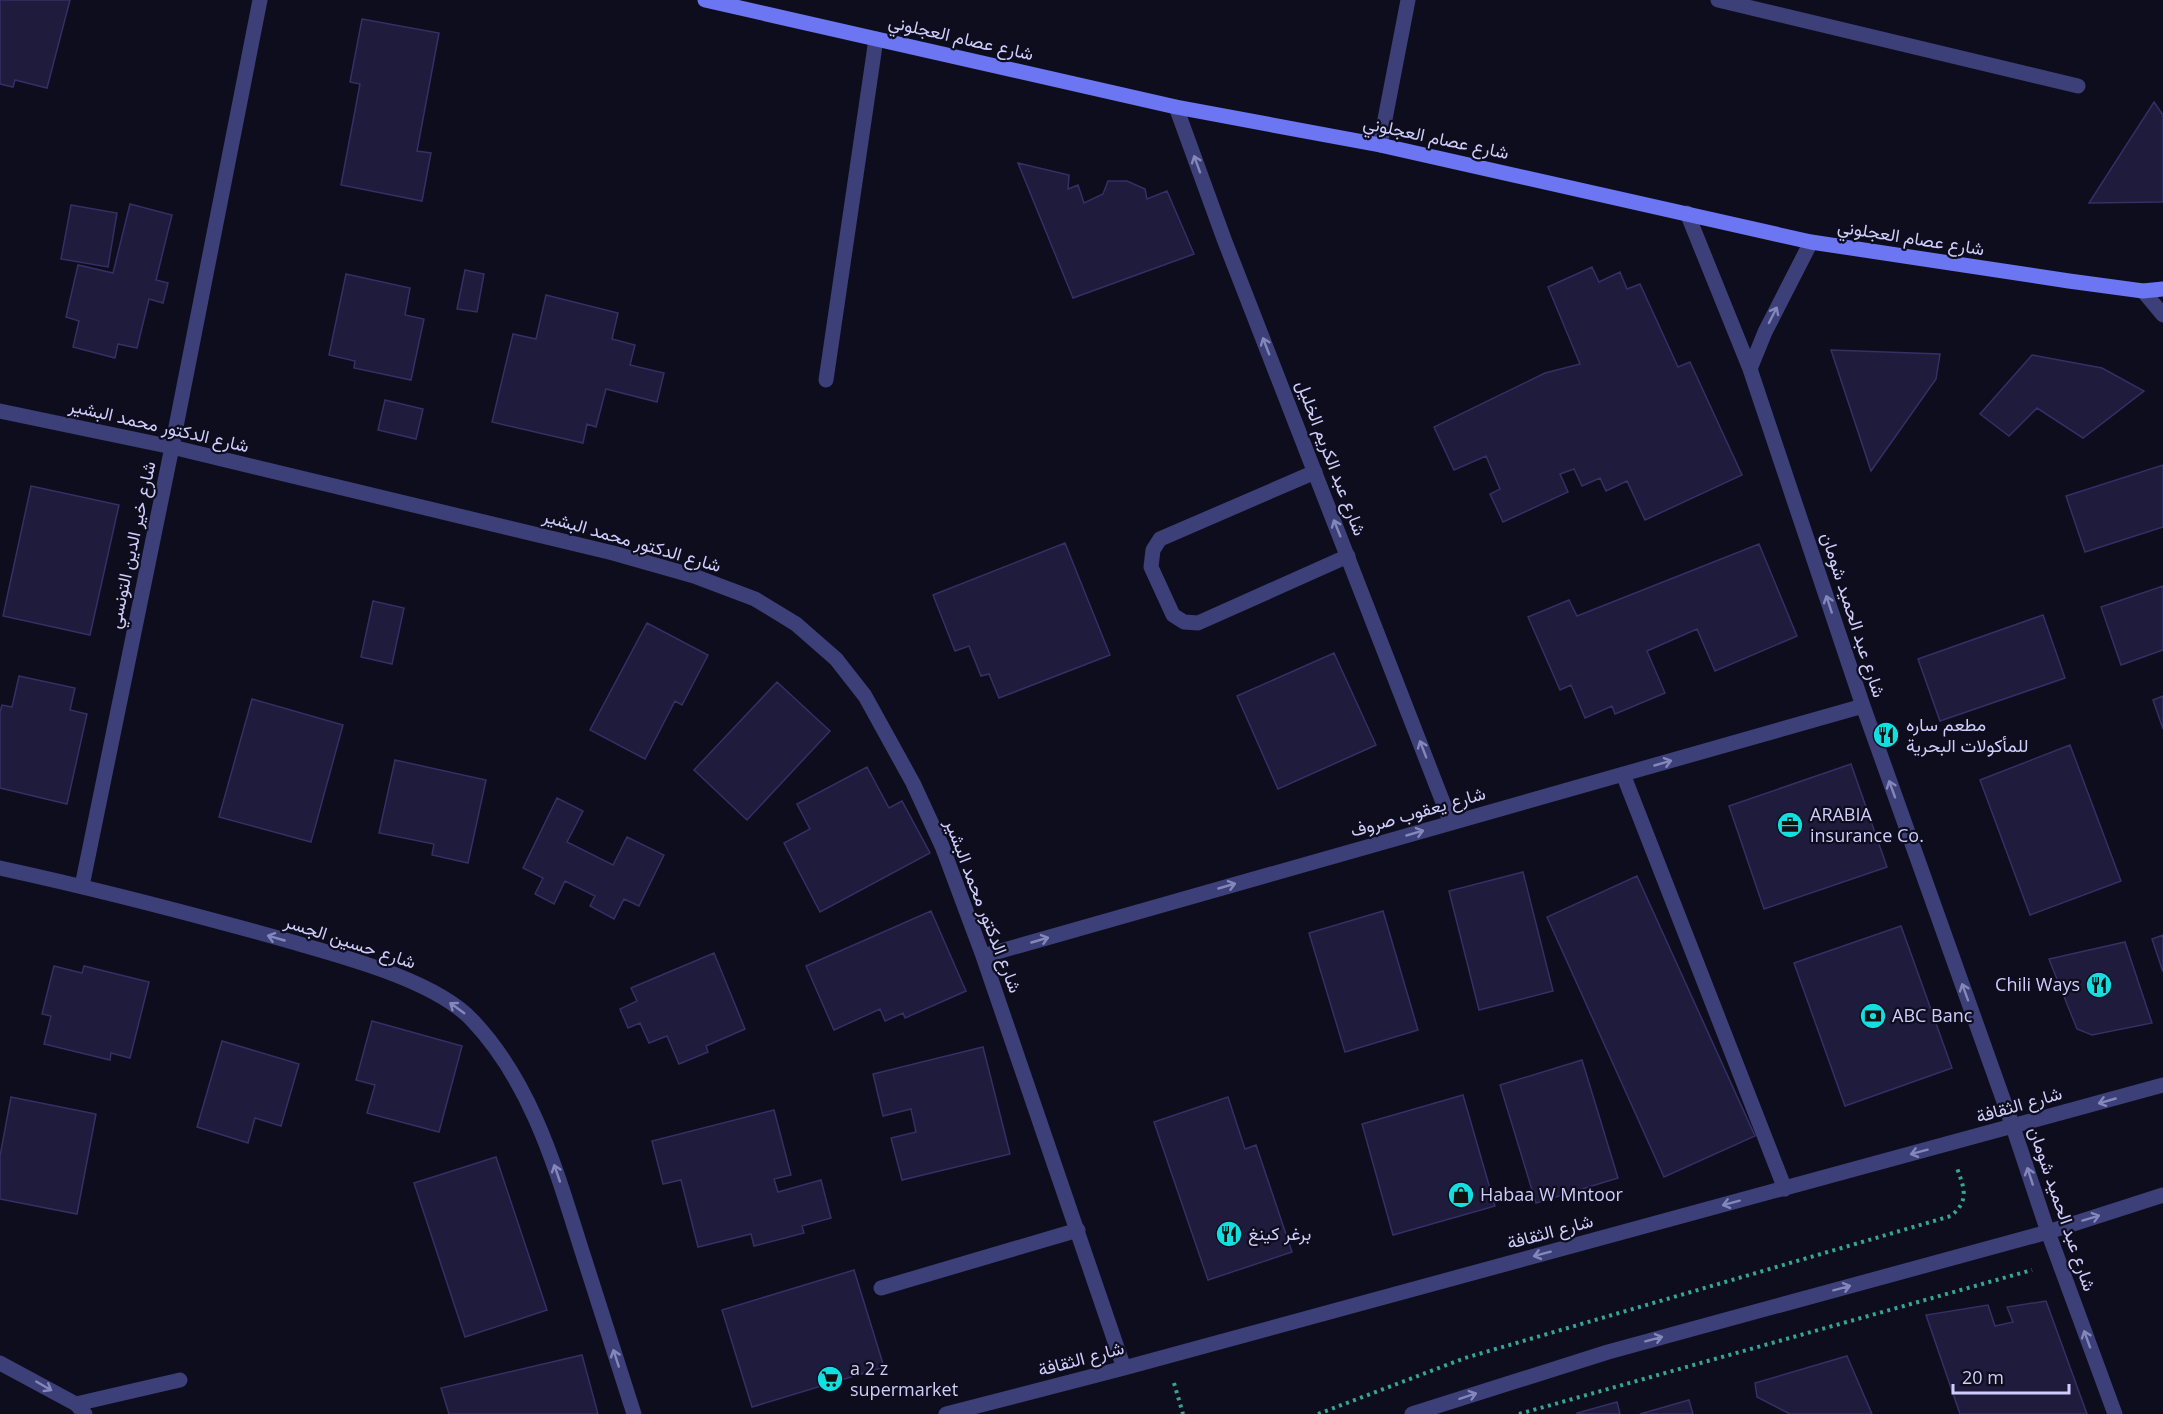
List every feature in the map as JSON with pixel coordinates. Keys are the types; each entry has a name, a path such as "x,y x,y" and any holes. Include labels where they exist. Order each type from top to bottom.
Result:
{"street":[{"name":"شارع خير الدين التونسي","path":"82,886 260,0"},
{"name":"شارع عصام العجلوني","path":"705,0 1176,107 1380,145 1811,242 2143,291 2163,289"},
{"path":"1380,145 1408,0"},
{"path":"1718,0 2078,86"},
{"path":"826,380 876,39"},
{"name":"شارع عبد الكريم الخليل","path":"1176,107 1451,823"},
{"name":"شارع عبد الحميد شومان","path":"1687,213 1750,369 1863,706 2013,1127 2048,1232 2115,1414"},
{"path":"1750,369 1765,332 1811,242"},
{"path":"2143,291 2163,315"},
{"name":"شارع الدكتور محمد البشير","path":"0,411 172,447 613,553 694,576 755,599 790,620 836,659 865,696 913,783 937,836 983,956 1124,1368"},
{"path":"1315,472 1160,539 1153,550 1151,567 1173,615 1184,622 1198,623 1348,556"},
{"name":"شارع يعقوب صروف","path":"983,956 1863,706"},
{"path":"1623,774 1785,1189"},
{"name":"شارع حسين الجسر","path":"0,867 178,909 356,961 413,982 443,998 471,1018 520,1088 537,1120 556,1171 634,1414"},
{"name":"شارع الثقافة","path":"946,1414 1124,1368 2163,1085"},
{"path":"1412,1414 1608,1352 2048,1232 2163,1196"},
{"path":"880,1288 1078,1230"},
{"path":"0,1363 81,1409 180,1380"}],"path":[{"path":"1318,1414 1465,1358 1951,1216 1960,1208 1965,1191 1957,1167"},
{"path":"1519,1414 2036,1268"},
{"path":"1172,1375 1183,1414"}],"building":[{"path":"0,0 70,0 47,88 15,80 13,87 0,84"},
{"path":"362,19 439,33 417,151 431,153 422,201 341,185 360,84 350,82"},
{"path":"2154,102 2163,115 2163,202 2089,203"},
{"path":"1018,163 1069,175 1068,189 1078,185 1084,203 1103,194 1108,181 1127,181 1145,189 1147,199 1167,191 1194,254 1073,298"},
{"path":"130,204 172,215 156,280 168,283 163,303 149,299 137,348 118,344 115,358 73,347 79,321 66,317 78,265 113,273"},
{"path":"71,205 117,213 108,267 61,259"},
{"path":"1592,267 1599,282 1620,272 1627,289 1640,284 1678,367 1690,362 1742,475 1645,520 1627,481 1606,491 1600,478 1582,486 1574,469 1560,474 1568,492 1503,522 1490,494 1500,489 1486,456 1454,470 1434,427 1545,373 1580,364 1548,287"},
{"path":"465,270 484,274 477,312 457,309"},
{"path":"346,274 410,288 405,315 424,319 411,380 354,368 355,361 329,355"},
{"path":"546,295 618,313 612,339 635,345 630,365 664,373 657,402 606,389 596,427 587,424 583,443 492,422 513,334 536,339"},
{"path":"1831,350 1940,354 1936,379 1871,471"},
{"path":"2032,355 2102,368 2144,391 2083,438 2037,408 2009,436 1980,414"},
{"path":"385,400 423,409 416,439 378,430"},
{"path":"2163,465 2163,527 2085,552 2066,496"},
{"path":"31,486 119,505 90,635 3,616"},
{"path":"1065,543 1110,655 999,698 989,674 981,676 969,646 955,651 933,595"},
{"path":"1759,544 1797,636 1715,671 1697,629 1647,651 1665,693 1615,714 1612,706 1585,718 1571,685 1560,690 1528,617 1569,600 1577,616"},
{"path":"2163,586 2163,650 2121,665 2101,607"},
{"path":"373,601 404,608 392,664 361,657"},
{"path":"2043,615 2065,678 1940,721 1918,659"},
{"path":"647,623 708,655 682,705 675,701 645,759 590,730"},
{"path":"1334,653 1376,745 1278,789 1237,696"},
{"path":"19,676 75,688 70,710 87,714 67,804 0,788 0,712 2,705 12,707"},
{"path":"777,682 830,731 747,820 694,770"},
{"path":"2163,696 2163,729 2153,700"},
{"path":"252,699 343,725 311,842 219,817"},
{"path":"2070,745 2121,881 2030,915 1980,780"},
{"path":"395,760 486,780 468,863 432,855 434,844 379,833"},
{"path":"1851,764 1887,867 1764,909 1729,806"},
{"path":"867,767 889,808 902,801 930,853 820,912 784,843 810,829 797,804"},
{"path":"557,798 583,811 567,842 613,865 627,837 664,855 639,906 624,899 614,919 590,906 595,896 565,881 554,904 535,894 543,878 523,868"},
{"path":"1523,872 1553,991 1479,1010 1449,891"},
{"path":"1637,876 1755,1136 1664,1177 1547,917"},
{"path":"931,911 966,991 905,1018 903,1013 885,1021 880,1009 834,1030 806,966"},
{"path":"1383,911 1418,1030 1345,1052 1309,933"},
{"name":"ABC Banc","path":"1901,926 1952,1068 1845,1106 1794,963"},
{"path":"2163,935 2163,972 2152,939"},
{"name":"Chili Ways","path":"2125,942 2152,1023 2092,1035 2077,1029 2049,959"},
{"path":"714,953 745,1029 706,1046 708,1052 679,1064 667,1036 649,1043 640,1023 628,1028 620,1009 637,1001 631,988"},
{"path":"54,966 82,973 84,966 149,982 130,1058 111,1053 110,1060 44,1044 51,1016 42,1014"},
{"path":"372,1021 462,1046 439,1132 367,1113 375,1085 356,1080"},
{"path":"222,1041 299,1064 281,1126 255,1118 248,1143 197,1127"},
{"path":"983,1047 1010,1154 902,1180 891,1138 916,1132 911,1109 883,1116 873,1074"},
{"path":"1582,1060 1618,1178 1536,1203 1500,1085"},
{"path":"1463,1095 1495,1206 1393,1235 1362,1124"},
{"path":"11,1097 96,1114 77,1214 0,1199 0,1156"},
{"path":"1228,1097 1245,1149 1256,1145 1292,1252 1208,1280 1154,1122"},
{"path":"774,1110 791,1175 774,1179 778,1192 821,1180 831,1218 802,1226 804,1233 754,1246 751,1234 698,1247 681,1180 663,1184 652,1141"},
{"path":"496,1157 547,1310 465,1337 414,1183"},
{"path":"854,1270 884,1367 752,1407 722,1310"},
{"path":"2046,1301 2087,1414 1960,1414 1926,1315 1988,1305 1995,1326 2013,1322 2007,1307"},
{"path":"582,1355 598,1414 449,1414 441,1388"},
{"path":"1847,1356 1872,1414 1790,1414 1757,1397 1755,1383"},
{"path":"1689,1400 1693,1414 1640,1414"},
{"path":"1617,1402 1620,1414 1577,1414 1577,1413"}],"place":[{"name":"مطعم ساره للمأكولات البحرية","path":"1886,735"},
{"name":"ARABIA insurance Co.","path":"1790,825"},
{"name":"Chili Ways","path":"2099,985"},
{"name":"ABC Banc","path":"1873,1016"},
{"name":"Habaa W Mntoor","path":"1461,1195"},
{"name":"برغر كينغ","path":"1229,1234"},
{"name":"a 2 z supermarket","path":"830,1379"}]}
